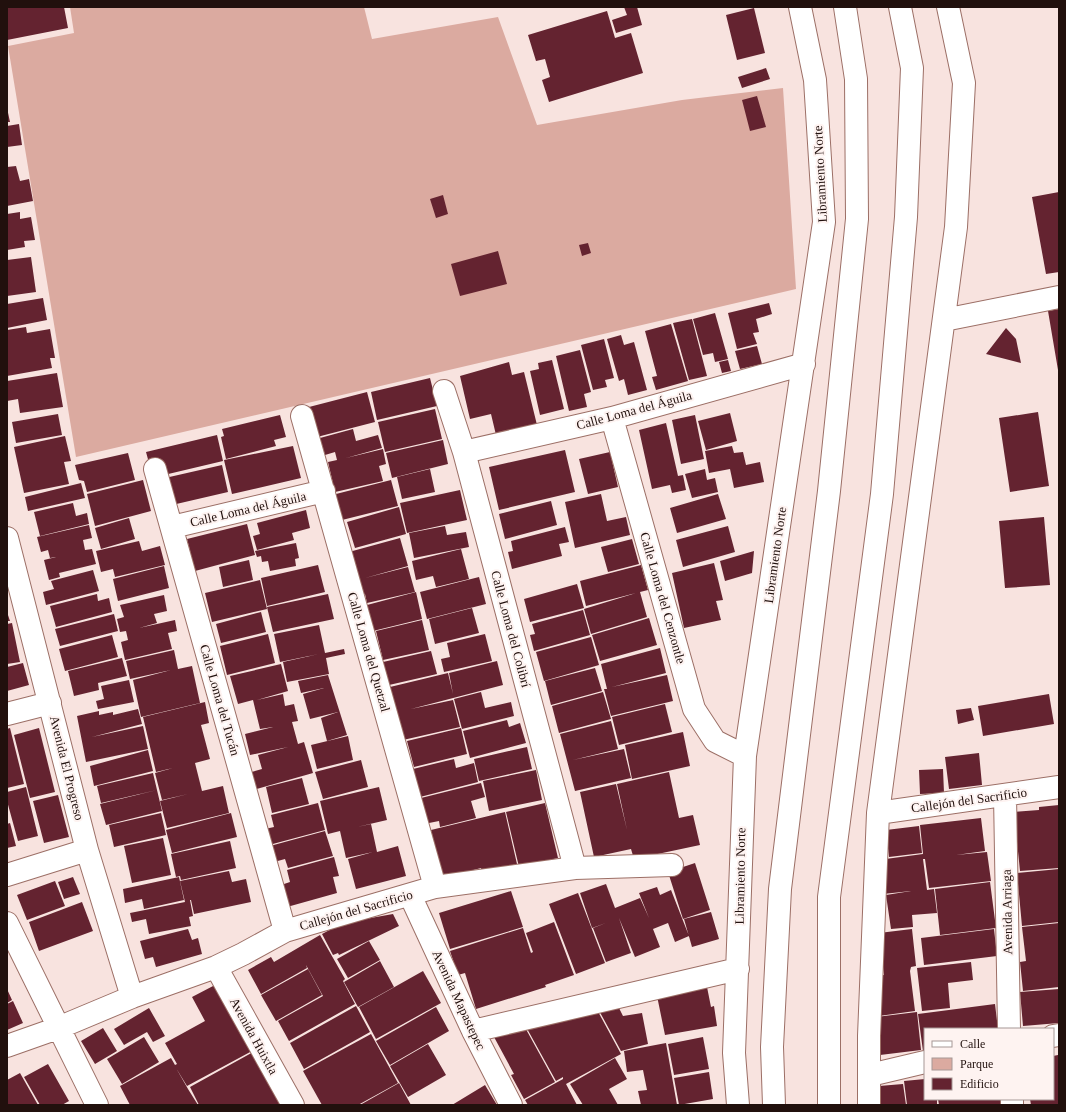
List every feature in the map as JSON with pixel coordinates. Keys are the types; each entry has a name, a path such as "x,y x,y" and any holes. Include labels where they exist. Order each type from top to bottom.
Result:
{"main road":[{"name":"Libramiento Norte","path":"738,1105 734,1053 745,756 824,222 815,80 800,7"},
{"path":"774,1105 772,1047 780,890 829,491 857,220 856,79 845,7"},
{"path":"830,1105 828,1032 829,898 882,494 906,217 912,68 900,7"},
{"path":"869,1105 869,1036 878,813 956,227 964,83 948,7"},
{"path":"944,320 1059,297"},
{"name":"Calle Loma del Águila","path":"464,452 612,418 804,364"},
{"name":"Calle Loma del Colibrí","path":"444,391 464,452 575,868"},
{"name":"Calle Loma del Quetzal","path":"302,416 435,888"},
{"name":"Calle Loma del Cenzontle","path":"612,418 694,709 715,741 745,756"},
{"name":"Calle Loma del Tucán","path":"155,469 285,931"},
{"name":"Calle Loma del Águila","path":"172,527 324,491"},
{"name":"Avenida El Progreso","path":"8,545 87,850 132,997"},
{"path":"7,714 50,703"},
{"name":"Callejón del Sacrificio","path":"878,813 1059,787"},
{"name":"Avenida Arriaga","path":"1005,795 1009,1028"},
{"path":"7,875 87,850"},
{"name":"Callejón del Sacrificio","path":"7,1046 58,1028 132,997 216,967 285,931 435,888 575,868 672,865"},
{"name":"Avenida Mapastepec","path":"410,895 473,1031 511,1105"},
{"path":"7,923 97,1105"},
{"name":"Avenida Huixtla","path":"216,967 293,1105"},
{"path":"473,1031 738,969"},
{"path":"870,1075 924,1062"}],"green space":[{"path":"70,7 364,7 372,39 498,17 537,125 682,100 783,88 796,289 76,457 8,46 74,33"}],"building":[{"path":"7,7 64,7 68,28 7,40"},
{"path":"624,7 637,7 642,25 616,33 612,20 627,15"},
{"path":"754,8 765,53 737,60 726,15"},
{"path":"607,11 615,38 631,33 643,73 549,102 542,80 550,77 545,59 536,61 528,35"},
{"path":"766,68 770,79 742,88 738,77"},
{"path":"757,96 766,127 750,131 742,100"},
{"path":"7,108 10,122 7,122"},
{"path":"19,124 22,145 7,147 7,126"},
{"path":"16,166 20,181 29,179 33,201 7,206 7,167"},
{"path":"1059,192 1059,272 1046,274 1032,197"},
{"path":"443,195 448,214 436,218 430,199"},
{"path":"20,212 20,219 31,217 35,240 24,241 25,247 7,250 7,214"},
{"path":"588,243 591,253 582,256 579,245"},
{"path":"498,251 507,284 460,296 451,264"},
{"path":"31,257 36,292 7,296 7,260"},
{"path":"43,298 47,320 7,328 7,304"},
{"path":"769,303 772,314 756,319 759,332 753,333 757,344 737,349 728,313"},
{"path":"1059,309 1059,370 1058,370 1048,311"},
{"path":"715,313 728,359 715,362 713,353 703,355 693,319"},
{"path":"692,319 707,376 689,380 673,323"},
{"path":"671,324 688,381 656,390 652,377 657,376 645,331"},
{"path":"26,327 27,333 50,329 55,358 50,358 52,368 7,376 7,330"},
{"path":"1006,328 1016,339 1021,363 986,354"},
{"path":"621,335 624,345 634,342 647,390 628,395 624,379 619,381 607,339"},
{"path":"604,339 614,378 605,380 607,387 593,390 581,345"},
{"path":"757,346 762,364 740,369 735,351"},
{"path":"580,350 591,392 584,394 587,407 569,411 556,356"},
{"path":"552,360 564,409 540,415 530,371 539,369 538,363"},
{"path":"728,360 731,371 722,373 719,362"},
{"path":"509,362 512,375 524,372 537,425 496,435 491,414 470,419 460,376"},
{"path":"57,373 63,407 20,413 18,399 7,401 7,381"},
{"path":"430,378 437,406 377,420 371,392"},
{"path":"367,392 375,422 317,437 309,407"},
{"path":"435,409 442,439 385,452 378,422"},
{"path":"1038,412 1049,486 1010,492 999,418"},
{"path":"730,413 737,441 706,450 698,421"},
{"path":"58,414 62,435 16,443 12,422"},
{"path":"280,415 286,437 274,440 276,446 226,459 221,437 224,436 222,429"},
{"path":"695,415 704,459 681,464 672,420"},
{"path":"666,423 678,476 683,475 686,490 672,493 670,485 652,489 639,430"},
{"path":"353,429 356,441 378,435 382,448 346,458 383,449 386,464 379,466 383,481 335,492 328,462 337,460 335,452 325,455 320,438"},
{"path":"217,435 223,461 164,475 149,463 146,452"},
{"path":"65,436 71,461 64,462 69,484 24,493 14,447"},
{"path":"443,440 448,464 392,478 386,453"},
{"path":"293,446 301,478 232,494 224,460"},
{"path":"732,446 734,453 743,452 746,465 760,462 764,482 734,488 730,469 709,473 705,451"},
{"path":"565,450 575,492 499,510 489,467"},
{"path":"610,452 618,487 588,494 579,459"},
{"path":"128,453 135,480 87,492 84,481 79,480 75,465"},
{"path":"222,465 228,492 172,505 165,478"},
{"path":"430,469 435,492 402,499 397,477"},
{"path":"705,469 707,480 715,478 718,492 692,498 685,474"},
{"path":"143,480 151,511 95,526 87,494"},
{"path":"391,480 398,506 342,520 336,494"},
{"path":"81,483 85,498 28,511 25,497"},
{"path":"460,490 467,520 407,533 400,503"},
{"path":"601,494 607,521 626,517 630,535 575,548 565,502"},
{"path":"718,494 726,519 677,533 670,508"},
{"path":"551,501 557,525 505,539 499,514"},
{"path":"73,503 76,516 87,513 89,524 40,536 34,512"},
{"path":"399,507 406,534 355,548 347,522"},
{"path":"306,510 310,528 292,533 294,540 257,550 253,536 260,534 257,523"},
{"path":"1044,517 1050,585 1005,588 999,521"},
{"path":"129,518 135,539 101,549 95,528"},
{"path":"247,524 255,555 195,571 187,539"},
{"path":"89,525 92,538 83,540 85,550 92,549 96,564 59,573 60,577 49,580 44,560 56,557 50,558 48,550 41,552 37,537"},
{"path":"445,526 447,535 466,532 469,547 414,558 409,533"},
{"path":"728,526 735,552 683,567 676,540"},
{"path":"565,527 569,542 559,544 562,556 512,569 508,552 513,551 511,541"},
{"path":"400,538 408,566 365,578 408,567 415,592 367,603 365,594 359,593 349,552"},
{"path":"632,539 639,564 608,572 601,547"},
{"path":"139,541 142,551 160,546 165,565 115,577 113,569 101,572 96,551"},
{"path":"296,543 299,558 295,559 296,566 270,571 268,561 262,562 261,556 257,557 255,551"},
{"path":"461,549 469,579 436,587 433,576 416,580 412,561"},
{"path":"754,551 752,573 725,581 720,561"},
{"path":"249,560 253,580 223,587 219,567"},
{"path":"714,563 723,600 716,601 721,620 684,628 672,573"},
{"path":"318,565 325,592 267,606 261,578"},
{"path":"641,565 648,590 640,592 647,617 591,634 584,609 636,593 586,606 580,581"},
{"path":"164,566 169,588 118,601 113,579"},
{"path":"93,570 99,591 46,605 43,592 54,589 51,581"},
{"path":"479,577 486,604 427,619 420,592"},
{"path":"260,580 267,609 212,622 205,593"},
{"path":"577,584 584,608 530,622 524,599"},
{"path":"416,592 422,619 373,631 367,605"},
{"path":"97,594 98,601 109,598 112,612 56,627 50,606"},
{"path":"328,594 334,619 273,632 267,607"},
{"path":"164,595 167,611 154,614 157,623 139,628 175,620 177,631 168,633 172,649 125,660 121,642 128,640 126,631 120,632 117,619 124,617 120,605"},
{"path":"472,608 479,633 435,644 429,619"},
{"path":"583,610 590,635 534,651 530,635 535,634 532,624"},
{"path":"7,612 10,621 7,621"},
{"path":"261,612 266,632 221,643 216,624"},
{"path":"114,614 118,631 60,646 55,629"},
{"path":"649,618 657,645 600,661 592,635"},
{"path":"422,620 429,650 383,660 376,631"},
{"path":"12,623 20,662 7,664 7,624"},
{"path":"319,625 325,653 344,649 345,654 326,658 329,674 287,682 283,662 319,654 280,662 274,634"},
{"path":"268,634 275,663 227,675 220,646"},
{"path":"485,634 492,661 444,672 441,659 450,657 447,643"},
{"path":"112,635 118,657 65,671 59,649"},
{"path":"591,637 599,665 544,681 536,652"},
{"path":"660,648 666,673 612,687 667,675 673,701 611,716 604,689 607,689 601,664"},
{"path":"174,650 178,669 192,666 200,703 141,717 133,680 171,670 130,679 126,661"},
{"path":"431,651 437,674 389,685 383,662"},
{"path":"122,658 127,676 98,683 99,690 74,696 68,671"},
{"path":"497,661 503,685 411,709 453,700 460,727 403,740 390,687 448,673 453,694 449,673"},
{"path":"23,663 29,685 7,691 7,667"},
{"path":"281,664 288,691 257,700 283,694 285,706 294,704 298,721 292,722 298,744 304,742 313,773 253,790 248,773 262,769 258,755 288,747 250,755 245,734 273,727 260,729 253,700 238,704 230,676"},
{"path":"595,668 602,691 551,705 545,681"},
{"path":"328,675 347,735 327,741 321,718 338,712 310,719 303,694 324,688 301,693 298,681"},
{"path":"129,680 134,702 98,709 96,701 104,699 101,686"},
{"path":"481,692 485,708 511,702 514,716 462,729 454,699"},
{"path":"603,692 611,719 559,733 552,706"},
{"path":"1049,694 1054,724 983,736 978,706"},
{"path":"205,702 209,723 201,725 210,759 195,763 202,791 223,786 229,813 167,828 160,801 188,794 162,800 155,773 173,768 156,772 143,717"},
{"path":"665,704 672,732 619,745 612,717"},
{"path":"971,708 974,720 958,724 956,710"},
{"path":"138,709 142,724 92,737 143,726 148,749 86,762 77,716 99,711 99,715 113,712 113,715"},
{"path":"507,720 509,727 520,723 526,743 470,758 463,731"},
{"path":"611,721 618,749 573,760 624,749 631,778 575,791 560,734"},
{"path":"10,728 24,784 7,788 7,729"},
{"path":"39,728 55,792 30,798 14,735"},
{"path":"461,728 467,754 414,767 407,741"},
{"path":"683,732 690,766 632,779 625,745"},
{"path":"348,736 353,760 317,769 311,745"},
{"path":"527,747 532,769 479,781 474,759"},
{"path":"148,750 153,771 94,786 90,766"},
{"path":"979,753 982,785 949,789 945,757"},
{"path":"454,759 456,768 474,763 478,782 420,797 413,769"},
{"path":"361,760 368,787 323,799 315,772"},
{"path":"943,769 944,793 920,794 919,770"},
{"path":"536,770 542,800 489,811 483,781"},
{"path":"669,772 679,818 693,815 700,845 634,859 631,849 594,857 580,792 616,784 627,830 617,784"},
{"path":"153,773 157,790 101,803 97,786"},
{"path":"302,778 309,804 272,813 266,787"},
{"path":"481,783 485,797 471,801 476,818 440,827 439,821 424,824 417,799"},
{"path":"26,787 38,836 18,841 7,801 7,792"},
{"path":"379,787 387,820 357,827 371,824 377,852 398,846 406,876 356,889 348,859 373,852 346,858 340,831 328,834 320,801"},
{"path":"157,790 162,811 106,825 100,804"},
{"path":"58,795 69,837 44,843 33,801"},
{"path":"318,803 325,830 269,845 265,829 274,827 271,815"},
{"path":"545,803 558,858 519,867 506,812"},
{"path":"1059,805 1059,868 1020,871 1014,812 1039,810 1039,807"},
{"path":"505,812 517,864 482,872 481,868 443,878 431,830"},
{"path":"161,813 166,835 114,847 109,825"},
{"path":"231,813 237,837 172,853 166,830"},
{"path":"981,818 985,851 956,855 987,852 991,881 929,888 925,859 923,859 927,890 934,889 937,913 912,915 913,927 891,929 886,895 911,891 883,894 878,860 923,854 920,825"},
{"path":"10,823 16,846 7,848 7,824"},
{"path":"919,826 922,853 889,857 886,830"},
{"path":"325,831 333,856 288,868 285,859 274,862 270,846"},
{"path":"163,838 171,875 132,883 124,846"},
{"path":"230,841 236,868 181,880 180,876 176,877 171,854"},
{"path":"334,857 339,876 333,877 337,893 287,907 281,885 290,882 287,870"},
{"path":"695,863 710,910 683,919 668,872"},
{"path":"1059,869 1059,922 1022,926 1017,873"},
{"path":"229,871 232,882 246,879 251,902 194,914 190,900 193,916 189,917 191,926 149,934 146,919 132,922 130,913 185,902 180,881"},
{"path":"73,877 80,894 64,899 58,882"},
{"path":"179,877 184,900 144,909 142,899 125,903 123,889"},
{"path":"55,881 65,906 27,920 17,895"},
{"path":"990,882 996,928 940,935 935,889"},
{"path":"606,884 615,908 640,898 649,918 639,893 657,887 660,895 671,890 689,936 675,942 668,923 653,929 660,947 635,957 619,918 631,953 606,962 593,928 606,923 592,928 580,893"},
{"path":"511,891 523,927 450,949 439,913"},
{"path":"578,893 605,963 576,974 549,904"},
{"path":"82,902 93,931 39,951 29,922"},
{"path":"711,912 719,939 692,947 684,919"},
{"path":"393,914 399,926 339,955 338,953 333,955 322,934 343,923"},
{"path":"554,922 574,975 545,985 546,987 476,1009 465,973 458,975 450,951 523,928 531,953 533,952 526,933"},
{"path":"1059,923 1059,987 1023,991 1020,962 1026,961 1022,927"},
{"path":"188,929 192,940 198,938 202,954 156,967 153,957 145,959 140,941"},
{"path":"912,929 916,966 911,967 910,971 915,1011 879,1016 874,976 884,975 879,933"},
{"path":"994,929 997,956 924,965 921,938"},
{"path":"320,935 345,979 343,981 355,1004 289,1041 278,1021 323,996 306,965 307,968 261,994 248,970 271,957 274,962"},
{"path":"369,941 380,960 348,978 337,959"},
{"path":"380,961 394,987 358,1007 344,982"},
{"path":"971,962 973,980 948,983 950,1008 922,1011 917,968"},
{"path":"308,969 322,995 276,1021 261,995"},
{"path":"423,971 441,1003 376,1039 359,1007"},
{"path":"706,982 711,1007 714,1006 717,1026 665,1035 656,991"},
{"path":"215,985 252,1051 187,1086 176,1068 198,1105 130,1105 120,1086 171,1058 175,1065 177,1064 165,1043 205,1021 192,997"},
{"path":"7,989 12,1000 7,1003"},
{"path":"1059,989 1059,1023 1023,1026 1020,992"},
{"path":"13,1001 23,1023 7,1030 7,1004"},
{"path":"616,1002 623,1016 642,1013 648,1044 621,1051 596,1005"},
{"path":"995,1004 998,1028 924,1028 923,1051 918,1014"},
{"path":"356,1006 370,1032 304,1069 290,1043"},
{"path":"595,1006 621,1054 566,1084 577,1105 528,1105 525,1100 563,1079 563,1077 556,1081 525,1025"},
{"path":"436,1007 449,1031 390,1065 376,1041"},
{"path":"149,1008 165,1036 153,1042 147,1032 124,1045 114,1029"},
{"path":"917,1012 921,1050 880,1055 876,1017"},
{"path":"522,1022 555,1082 524,1099 511,1075 514,1074 494,1037"},
{"path":"103,1028 117,1051 95,1064 81,1041"},
{"path":"371,1034 398,1083 358,1105 322,1105 303,1071"},
{"path":"144,1037 159,1062 122,1084 107,1059"},
{"path":"703,1037 709,1069 674,1075 668,1044"},
{"path":"666,1043 677,1105 641,1105 638,1091 647,1090 643,1070 627,1072 624,1051"},
{"path":"428,1044 446,1075 408,1097 390,1066"},
{"path":"255,1051 285,1105 199,1105 190,1087"},
{"path":"1058,1055 1059,1105 1031,1105 1030,1100 1054,1100 1054,1056"},
{"path":"615,1058 627,1079 609,1089 618,1105 583,1105 570,1084"},
{"path":"48,1064 69,1101 62,1105 40,1105 24,1077"},
{"path":"709,1072 713,1099 679,1105 674,1078"},
{"path":"20,1073 38,1105 7,1105 7,1080"},
{"path":"924,1079 924,1100 937,1100 937,1105 907,1105 904,1081"},
{"path":"399,1083 411,1105 360,1105"},
{"path":"903,1084 906,1105 881,1105 879,1086"},
{"path":"485,1085 497,1105 452,1105"},
{"path":"938,1100 1001,1100 1002,1105 939,1105"}]}
